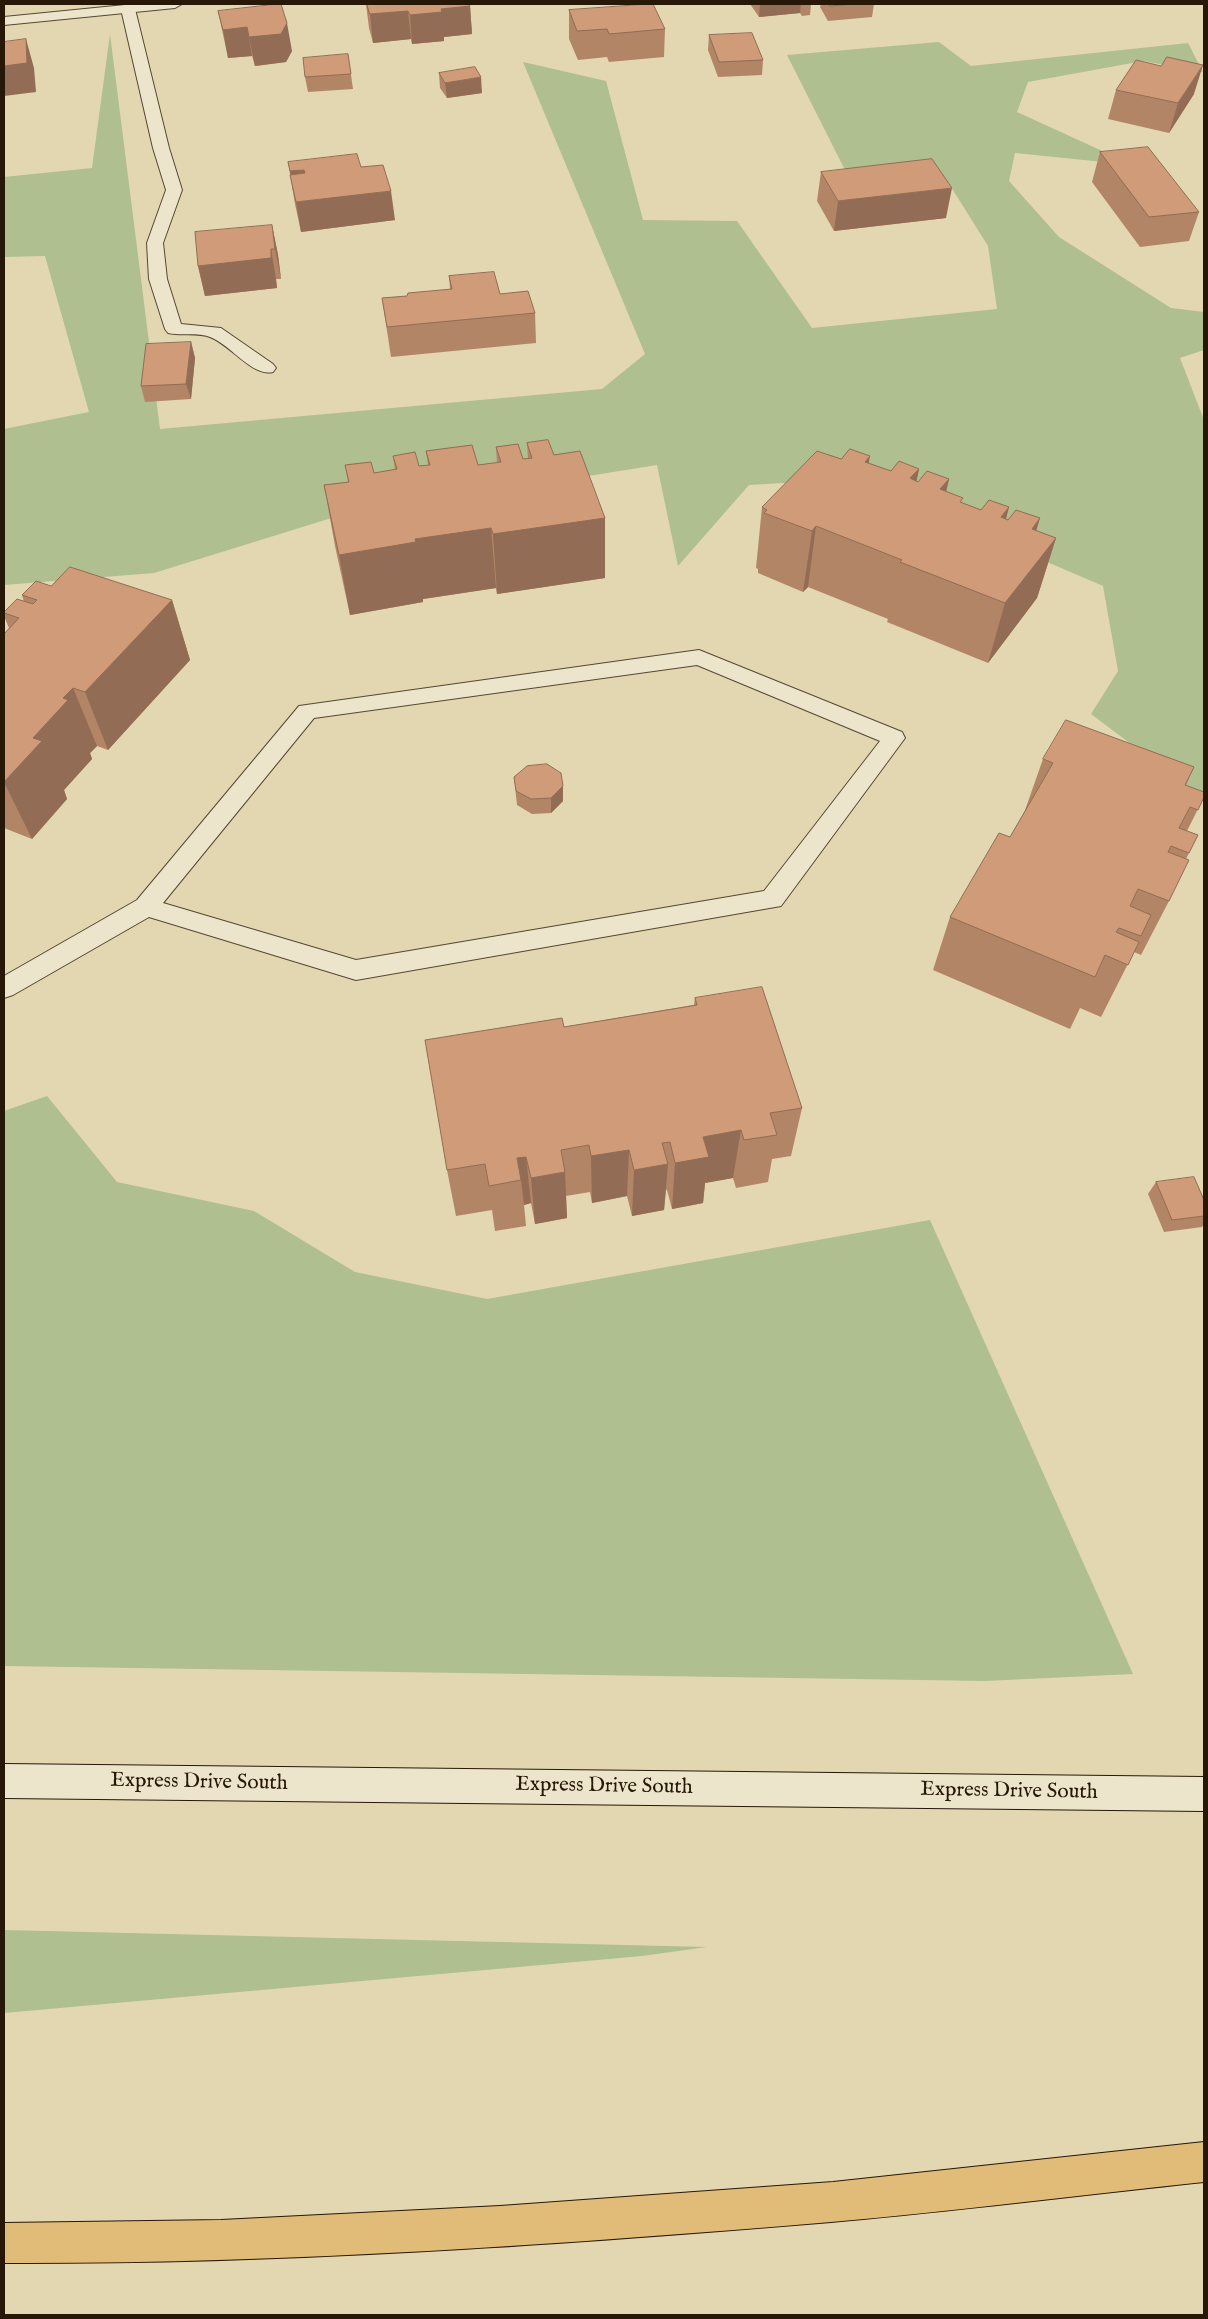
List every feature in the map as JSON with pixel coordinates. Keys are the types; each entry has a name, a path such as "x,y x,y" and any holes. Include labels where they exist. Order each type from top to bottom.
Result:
{"highway":[{"path":"4,2243 221,2240 500,2226 833,2202 1204,2162"}],"main road":[{"path":"4,21 175,4"},
{"path":"128,8 161,148 174,190 155,243 158,279 174,329 215,332 267,368"},
{"path":"4,988 146,907 307,711 699,656 894,738 772,899 356,970 146,907"},
{"name":"Express Drive South","path":"4,1781 1204,1794"}],"green space":[{"path":"110,34 160,429 602,389 645,354 523,62 606,81 643,220 737,221 812,328 997,309 988,246 946,179 846,172 787,55 939,42 971,66 1188,43 1203,72 1143,61 1028,82 1017,112 1133,165 1015,153 1009,181 1059,237 1171,308 1204,312 1204,350 1180,358 1204,420 1204,799 1091,714 1118,671 1103,586 854,479 749,485 678,566 657,465 338,516 154,573 4,585 4,429 89,412 45,256 4,257 4,177 92,168"},
{"path":"47,1096 117,1182 254,1211 355,1272 487,1299 930,1220 1133,1674 985,1681 4,1666 4,1111"},
{"path":"4,1930 707,1947 642,1956 4,2013"}],"building":[{"path":"281,4 287,23 281,34 249,37 247,27 223,30 218,11"},
{"path":"367,4 469,4 470,6 441,9 442,12 410,15 408,11 370,14"},
{"path":"653,4 665,29 609,34 607,29 577,31 569,10"},
{"path":"829,4 854,4 830,6"},
{"path":"752,33 763,60 719,62 709,35"},
{"path":"26,39 27,63 4,66 4,42"},
{"path":"348,54 351,74 305,77 303,58"},
{"path":"1167,57 1203,65 1178,103 1116,90 1136,60 1161,66"},
{"path":"475,67 481,77 445,83 439,73"},
{"path":"1148,147 1199,212 1149,217 1100,152"},
{"path":"357,154 361,167 383,165 391,191 296,202 290,175 305,173 304,170 290,171 288,162"},
{"path":"932,159 952,188 838,201 821,172"},
{"path":"272,225 275,249 271,249 271,258 198,266 195,232"},
{"path":"494,272 500,294 528,291 535,313 387,327 382,298 407,296 408,293 452,289 449,276"},
{"path":"191,342 186,384 141,386 146,344"},
{"path":"548,440 554,455 580,451 605,518 493,534 491,528 415,539 416,542 339,555 324,485 349,482 345,465 371,462 374,473 397,469 393,456 415,452 419,466 430,465 426,451 472,445 478,465 501,462 496,447 518,444 523,459 532,458 527,443"},
{"path":"850,449 870,456 865,462 891,471 899,461 919,469 910,478 918,482 927,471 949,479 940,489 963,498 960,502 981,510 989,500 1009,507 1001,517 1008,520 1016,510 1040,518 1032,529 1056,538 1005,603 900,562 902,560 816,526 812,531 764,513 767,510 762,507 817,451 841,459"},
{"path":"70,567 172,600 85,692 73,688 63,698 68,700 33,738 42,741 4,782 4,634 19,618 4,612 17,599 33,604 37,600 22,595 36,581 51,586"},
{"path":"1066,720 1194,767 1185,785 1204,792 1204,797 1198,810 1190,807 1179,828 1198,835 1189,853 1171,846 1168,852 1189,860 1169,901 1138,889 1130,906 1151,915 1141,936 1119,928 1116,932 1139,942 1128,965 1105,955 1095,977 950,917 999,833 1010,837 1053,763 1043,759"},
{"path":"547,764 561,773 563,786 551,798 531,799 516,791 514,777 527,766"},
{"path":"762,987 802,1108 770,1113 777,1135 744,1140 741,1130 703,1137 709,1157 675,1163 670,1142 662,1143 668,1164 634,1170 629,1150 591,1156 589,1145 561,1150 565,1172 531,1178 526,1157 517,1158 521,1180 489,1186 485,1164 447,1170 425,1040 562,1018 564,1027 697,1005 695,998"},
{"path":"1194,1177 1204,1200 1204,1216 1172,1220 1156,1182"}]}
